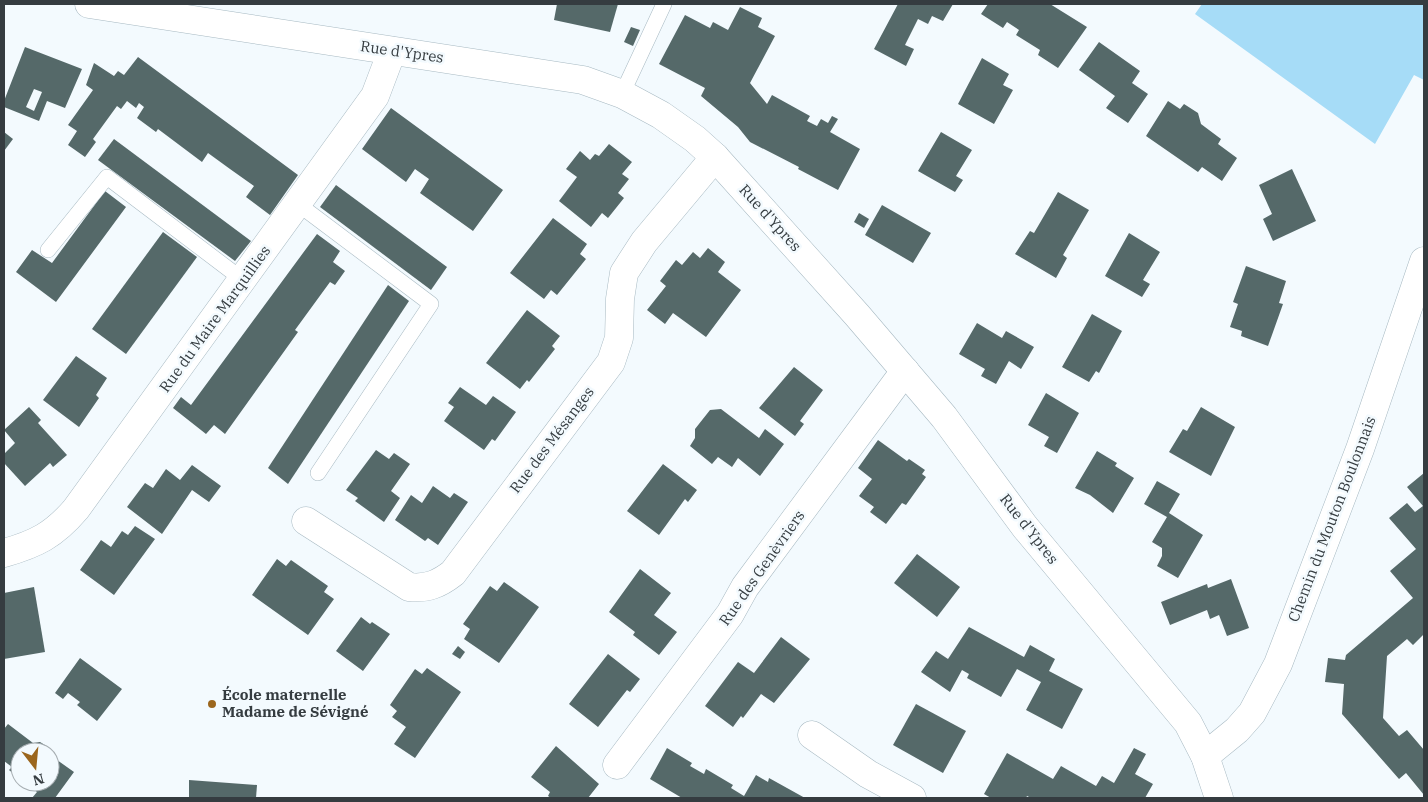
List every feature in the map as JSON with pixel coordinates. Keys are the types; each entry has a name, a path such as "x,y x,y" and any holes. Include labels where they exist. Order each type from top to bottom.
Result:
{"street":[{"name":"Rue d'Ypres","path":"89,4 583,80 622,94 669,120 715,157 905,371 944,418 1043,549 1173,702 1188,723 1205,756 1218,798"},
{"name":"Rue du Maire Marquillies","path":"4,553 39,541 54,533 66,521 375,96 392,51"},
{"name":"Rue des Mésanges","path":"306,521 409,587 432,586 452,573 611,362 619,338 620,299 624,273 644,242 715,157"},
{"name":"Chemin du Mouton Boulonnais","path":"1205,756 1238,730 1252,713 1278,664 1360,449 1424,261"},
{"name":"Rue des Genèvriers","path":"617,764 730,614 745,587 905,371"},
{"path":"812,735 868,774 912,798"}],"lane":[{"path":"622,94 664,4"},
{"path":"48,250 107,176 243,280"},
{"path":"298,204 431,304 318,473"}],"shaded area":[{"path":"1202,4 1424,4 1424,80 1414,75 1375,144 1195,14"}],"building":[{"path":"557,4 618,4 610,32 554,20"},
{"path":"898,4 953,4 943,21 932,16 928,24 918,19 905,45 914,49 906,66 874,49"},
{"path":"988,4 1050,4 1087,27 1058,68 1038,55 1040,50 1016,35 1019,30 1007,22 1003,28 981,14"},
{"path":"740,7 762,18 758,27 775,36 750,83 767,104 772,95 810,116 807,121 817,126 821,119 828,123 832,116 838,119 830,132 860,149 838,190 798,169 799,167 750,142 738,127 701,96 705,88 659,64 685,15 710,28 713,22 728,30"},
{"path":"631,27 640,30 633,46 624,42"},
{"path":"1099,42 1140,71 1132,83 1148,94 1128,123 1106,108 1115,96 1079,70"},
{"path":"25,47 82,69 65,108 47,101 39,121 4,107 4,101","holes":["34,89 42,92 34,111 26,107"]},
{"path":"138,57 298,175 270,215 246,197 254,186 208,153 202,162 158,129 156,132 137,118 144,107 139,103 136,108 127,101 121,109 117,106 93,139 96,142 85,157 68,145 77,131 68,125 93,90 86,85 94,63 114,76 118,71 124,75"},
{"path":"982,58 1009,74 1003,85 1013,90 994,124 958,104"},
{"path":"1168,101 1180,109 1184,104 1198,113 1201,124 1221,139 1218,144 1237,158 1222,181 1202,167 1198,172 1146,136"},
{"path":"391,108 503,190 473,231 420,193 429,179 415,169 406,182 362,149"},
{"path":"4,132 13,139 4,151"},
{"path":"941,132 972,150 956,176 963,180 955,192 918,171"},
{"path":"114,139 251,241 235,261 98,160"},
{"path":"609,144 632,162 622,174 629,179 618,193 624,198 608,218 602,213 591,227 559,201 577,177 566,169 580,151 590,160 595,154 599,156"},
{"path":"1292,169 1316,221 1273,241 1263,219 1272,214 1259,185"},
{"path":"336,185 447,267 431,290 320,207"},
{"path":"105,191 126,207 56,302 16,272 32,250 52,263"},
{"path":"1058,192 1089,210 1063,255 1067,258 1056,278 1015,254 1030,231 1034,233"},
{"path":"882,205 931,233 913,263 865,235"},
{"path":"859,213 869,219 864,228 854,222"},
{"path":"553,218 587,244 580,254 586,259 557,295 551,290 544,299 510,273"},
{"path":"163,232 197,257 126,354 92,329"},
{"path":"1129,233 1160,252 1143,280 1150,284 1142,297 1105,276"},
{"path":"317,234 340,251 333,262 345,271 335,285 330,282 295,330 298,332 225,434 214,425 206,434 173,408 181,397 191,405"},
{"path":"708,248 725,262 718,272 741,290 706,337 673,313 665,324 647,310 666,286 660,281 676,260 682,265 693,252 700,258"},
{"path":"1246,266 1286,281 1279,303 1283,304 1268,346 1241,336 1242,331 1230,327 1238,304 1233,302"},
{"path":"388,285 409,301 288,484 268,468"},
{"path":"527,310 560,336 552,346 555,349 529,382 527,380 520,389 486,363"},
{"path":"1092,314 1122,331 1099,373 1096,371 1089,382 1062,367"},
{"path":"977,323 1002,338 1006,331 1034,347 1021,369 1009,361 996,384 981,376 985,369 959,354"},
{"path":"76,356 107,378 96,395 99,398 79,427 43,400"},
{"path":"794,367 823,390 800,421 804,424 795,436 759,408"},
{"path":"460,387 486,405 493,396 516,412 495,441 492,439 484,450 444,421 454,407 448,403"},
{"path":"1046,393 1079,413 1057,453 1044,446 1049,437 1028,425"},
{"path":"29,407 41,420 38,423 67,455 53,467 50,463 25,486 4,463 4,454 15,443 4,430"},
{"path":"1201,407 1235,427 1211,476 1169,452 1183,429 1187,431"},
{"path":"721,409 759,438 765,429 784,444 760,476 738,458 732,467 718,457 712,464 690,446 695,438 695,429 710,410"},
{"path":"878,440 907,461 909,459 925,470 922,474 926,477 906,505 902,503 886,524 870,512 874,507 859,496 872,479 858,468"},
{"path":"376,450 389,459 394,453 410,464 391,491 400,498 384,522 355,501 358,498 346,490"},
{"path":"1097,451 1117,463 1115,466 1134,478 1113,513 1090,495 1075,488"},
{"path":"663,464 697,490 688,502 685,499 659,535 627,511"},
{"path":"192,465 221,486 209,502 192,490 162,534 127,507 145,483 153,488 166,469 180,480"},
{"path":"1424,473 1424,634 1413,645 1407,639 1387,656 1383,718 1399,736 1407,730 1424,750 1424,795 1406,773 1399,779 1342,714 1344,684 1325,682 1328,658 1345,660 1346,655 1413,598 1390,571 1416,549 1389,518 1407,503 1415,512 1423,506 1407,487"},
{"path":"1157,481 1180,494 1169,513 1203,535 1178,578 1157,566 1162,556 1162,548 1152,542 1167,517 1144,504"},
{"path":"433,486 450,498 454,493 468,502 438,545 428,538 425,541 395,520 411,495 422,503"},
{"path":"135,526 155,539 114,595 80,570 101,540 111,547 122,531 128,535"},
{"path":"917,554 960,587 937,617 894,583"},
{"path":"277,559 286,566 291,560 328,586 324,592 334,599 308,635 252,595"},
{"path":"640,569 671,593 654,615 677,632 659,655 633,635 635,632 609,612"},
{"path":"1231,579 1249,628 1227,636 1219,615 1210,619 1207,610 1170,625 1161,602 1207,584 1208,588"},
{"path":"504,582 539,607 499,663 464,639 470,629 463,624 490,586 497,591"},
{"path":"34,587 45,652 4,659 4,593"},
{"path":"361,617 390,634 363,671 336,651"},
{"path":"969,627 1024,657 1030,645 1055,659 1049,671 1083,689 1062,729 1026,710 1041,682 1017,669 1001,697 967,678 969,674 962,670 950,692 921,672 936,651 948,659"},
{"path":"781,637 810,659 774,703 761,694 743,718 741,716 733,727 705,706 738,662 754,673"},
{"path":"458,646 465,652 460,659 452,654"},
{"path":"608,654 640,679 630,692 627,690 598,727 569,704"},
{"path":"80,658 122,689 97,721 77,705 80,702 68,693 63,699 55,693"},
{"path":"427,668 461,692 415,758 394,744 406,727 392,717 397,711 390,705 415,669 422,674"},
{"path":"916,704 966,731 943,773 893,745"},
{"path":"8,724 32,742 10,742 10,766 4,761 4,729"},
{"path":"556,746 599,784 588,798 551,798 548,796 550,792 531,777"},
{"path":"667,748 692,763 690,766 704,774 706,769 733,785 731,788 744,796 756,775 768,782 769,778 805,798 682,798 650,779"},
{"path":"1134,748 1146,754 1135,774 1153,784 1145,798 1031,798 1027,796 1026,798 991,798 984,794 1007,753 1053,779 1061,766 1096,786 1102,776 1114,783"},
{"path":"60,762 74,772 60,791"},
{"path":"189,780 257,785 256,798 189,798"},
{"path":"37,792 59,792 55,798 32,798"}],"place":[{"name":"École maternelle Madame de Sévigné","path":"212,704"}]}
